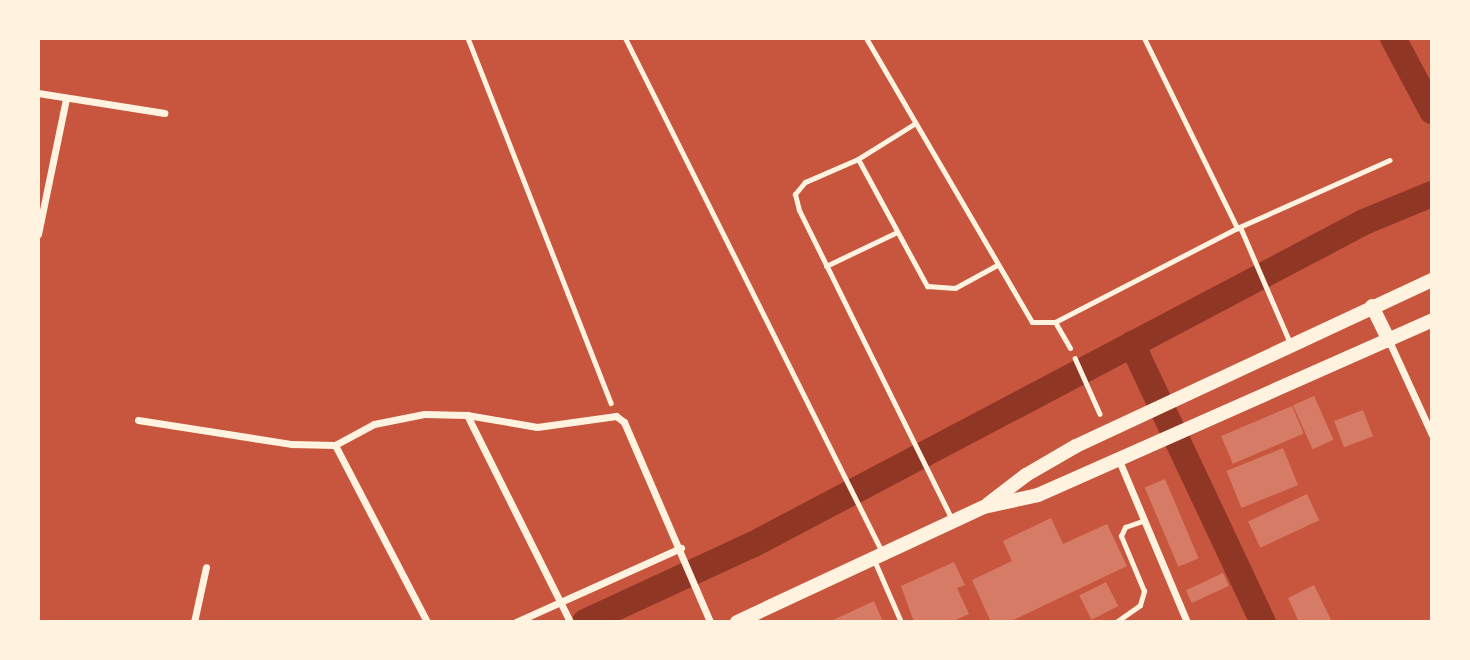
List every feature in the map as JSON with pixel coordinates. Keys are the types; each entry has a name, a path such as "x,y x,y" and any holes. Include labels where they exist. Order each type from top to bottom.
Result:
{"main road":[{"path":"737,621 984,507 1026,475 1108,431 1432,280"},
{"path":"1372,306 1389,341"},
{"path":"984,507 1038,495 1432,320"}],"street":[{"path":"38,93 164,113"},
{"path":"38,234 66,99"},
{"path":"1389,341 1432,435"},
{"path":"138,421 292,444 335,445 373,424 424,414 467,415 537,427 606,415 616,416 624,422 681,548 710,621"},
{"path":"467,415 562,599 569,619"},
{"path":"335,445 427,621"},
{"path":"1118,458 1187,621"},
{"path":"516,621 681,548"},
{"path":"194,621 206,567"}],"lane":[{"path":"625,38 862,509 901,621"},
{"path":"866,38 996,265 1032,322 1055,322 1239,228 1390,160"},
{"path":"1144,38 1239,228 1292,347"},
{"path":"914,124 858,159 805,182 795,194 826,266 953,522"},
{"path":"858,159 895,233 927,286 955,288 996,265"},
{"path":"826,266 895,233"},
{"path":"1055,322 1070,348"},
{"path":"1116,621 1140,605 1144,591 1121,536 1125,527 1145,520"}],"path":[{"path":"468,38 616,416"},
{"path":"1070,348 1108,431"}],"building":[{"path":"1314,396 1334,440 1313,449 1293,405"},
{"path":"1292,406 1304,434 1233,464 1221,436"},
{"path":"1363,410 1373,436 1344,447 1334,421"},
{"path":"1283,448 1298,485 1241,508 1226,471"},
{"path":"1165,479 1199,558 1178,567 1145,488"},
{"path":"1307,494 1319,520 1260,548 1248,521"},
{"path":"1051,518 1063,544 1107,524 1127,566 1009,622 991,622 972,580 1012,561 1003,541"},
{"path":"954,562 965,585 957,588 969,614 951,622 914,622 901,586"},
{"path":"1223,573 1229,586 1192,603 1186,590"},
{"path":"1106,582 1118,606 1092,620 1079,596"},
{"path":"1314,585 1332,622 1299,622 1288,598"},
{"path":"874,601 883,622 829,622"}],"waterway":[{"path":"1393,38 1432,111"},
{"path":"585,622 752,545 1364,222 1432,194"},
{"path":"1132,344 1263,622"}]}
